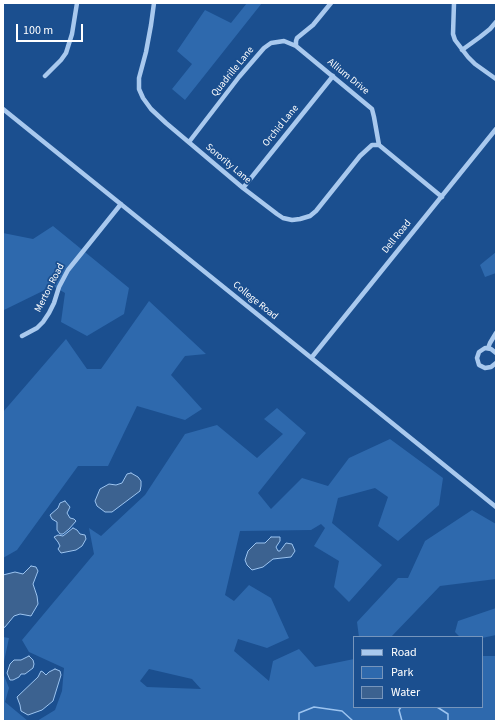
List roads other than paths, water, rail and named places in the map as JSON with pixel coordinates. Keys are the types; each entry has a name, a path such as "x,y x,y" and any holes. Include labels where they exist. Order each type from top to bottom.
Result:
{"street":[{"path":"45,76 66,53 72,34 77,3"},
{"name":"Sorority Lane","path":"154,3 146,52 139,78 139,89 143,98 151,109 166,123 243,188 277,214 288,219 300,219 310,216 316,211 360,156 372,145 379,145"},
{"path":"296,46 297,38 313,25 331,3"},
{"path":"454,3 453,34 455,40 475,64 496,79"},
{"path":"462,50 490,29 496,22"},
{"name":"Quadrille Lane","path":"189,142 239,77 264,48 271,43 284,41 296,46"},
{"name":"Allium Drive","path":"296,46 372,109 379,145"},
{"name":"Orchid Lane","path":"243,188 333,76"},
{"name":"College Road","path":"3,109 496,507"},
{"name":"Dell Road","path":"312,357 496,129"},
{"path":"379,145 442,197"},
{"name":"Merton Road","path":"22,336 37,328 43,322 54,303 59,287 68,270 121,204"},
{"path":"488,348 496,333"},
{"path":"496,353 488,348 479,352 478,355 479,365 485,368 491,367 496,363"}],"water":[{"path":"131,473 138,477 141,481 140,491 112,512 105,512 97,506 95,501 100,489 109,484 116,485 122,483 127,474"},
{"path":"65,501 70,507 67,513 70,518 76,521 63,534 60,534 57,530 57,522 52,519 50,515 58,508 60,503"},
{"path":"73,528 80,534 85,535 86,539 82,546 76,550 61,553 58,549 60,546 54,537 58,535 63,536"},
{"path":"271,537 280,537 280,541 276,547 278,551 280,551 286,543 292,544 295,551 291,557 273,559 263,567 252,570 247,565 245,560 248,551 256,543 265,543"},
{"path":"31,566 36,567 38,571 33,584 38,604 31,616 20,614 14,616 3,628 3,575 15,572 23,574"},
{"path":"29,656 33,660 33,668 25,674 21,674 19,677 10,680 7,673 10,664 14,660 21,660"},
{"path":"55,669 60,671 61,675 53,701 42,710 28,715 21,711 17,697 38,677 41,671 46,675"}],"waterway":[{"path":"299,721 299,713 314,707 342,711 353,721"},
{"path":"400,708 399,710 402,721"},
{"path":"439,708 448,714 448,721"}]}
